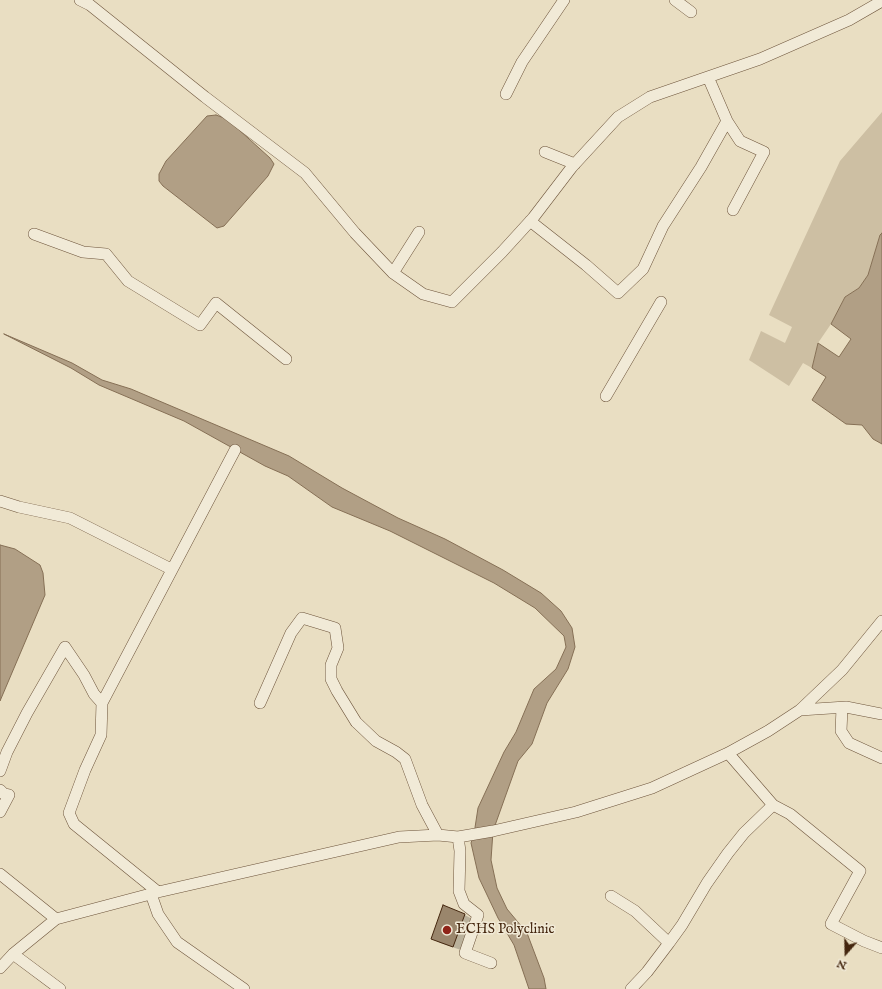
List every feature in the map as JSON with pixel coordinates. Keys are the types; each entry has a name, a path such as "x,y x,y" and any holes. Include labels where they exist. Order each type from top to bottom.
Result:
{"street":[{"path":"80,0 90,5 205,97 306,173 355,233 393,273 423,294 452,302 481,275 530,221 575,164 618,117 650,97 760,59 849,20 882,1"},
{"path":"506,94 522,62 564,0"},
{"path":"675,0 691,12"},
{"path":"708,77 727,121 740,141 764,152 733,210"},
{"path":"530,221 586,265 618,293 643,269 663,226 701,167 727,121"},
{"path":"545,152 575,164"},
{"path":"393,273 419,232"},
{"path":"34,234 83,252 106,254 128,280 200,325 216,303 286,358"},
{"path":"606,396 660,302"},
{"path":"235,450 171,569 102,703 101,735 85,770 69,813 74,824 154,893 158,914 177,942 244,989"},
{"path":"0,501 19,507 70,518 171,569"},
{"path":"260,702 291,633 302,618 335,628 338,648 331,665 331,679 356,722 376,741 396,752 405,759 422,805 438,835"},
{"path":"0,968 13,954 56,919 154,893 399,837 438,835 458,837 493,831 576,812 652,788 728,753 768,731 800,710 842,670 882,621"},
{"path":"0,771 7,752 27,713 65,646 84,675 94,694 102,703"},
{"path":"800,710 842,708 882,714"},
{"path":"842,708 841,731 849,743 882,758"},
{"path":"728,753 773,805 790,814 860,871 831,924 864,941 882,948"},
{"path":"0,790 4,794 9,795 0,812"},
{"path":"631,989 647,972 669,943 728,853 744,833 773,805"},
{"path":"458,837 460,851 459,891 464,904 478,915 465,953 491,963"},
{"path":"0,874 56,919"},
{"path":"611,896 635,911 669,943"},
{"path":"13,954 60,989"}],"shaded area":[{"path":"882,112 882,233 880,235 868,275 859,288 845,297 831,324 818,343 812,368 803,363 789,386 749,360 761,331 785,343 792,327 769,315 840,161"},
{"path":"216,115 227,119 270,158 274,164 268,176 224,226 217,228 163,186 159,181 159,174 166,161 207,116"},
{"path":"882,233 882,444 873,439 862,425 846,424 812,400 826,377 812,368 818,343 839,357 851,339 831,324 845,297 859,288 868,275 880,235"},
{"path":"4,334 72,363 102,380 131,389 289,456 342,488 398,518 445,539 503,570 541,593 561,611 572,628 575,647 568,669 547,703 532,744 518,761 493,831 491,860 497,888 507,909 527,933 544,978 546,989 529,989 514,945 498,918 479,878 471,843 478,808 504,752 516,732 534,689 556,669 566,647 564,636 535,608 494,583 390,531 332,507 288,476 265,466 184,421 99,385 71,368"},
{"path":"0,545 15,549 40,565 43,573 45,595 0,701"}],"building":[{"path":"443,905 465,914 453,947 431,939"}],"place":[{"name":"ECHS Polyclinic","path":"447,930"}]}
